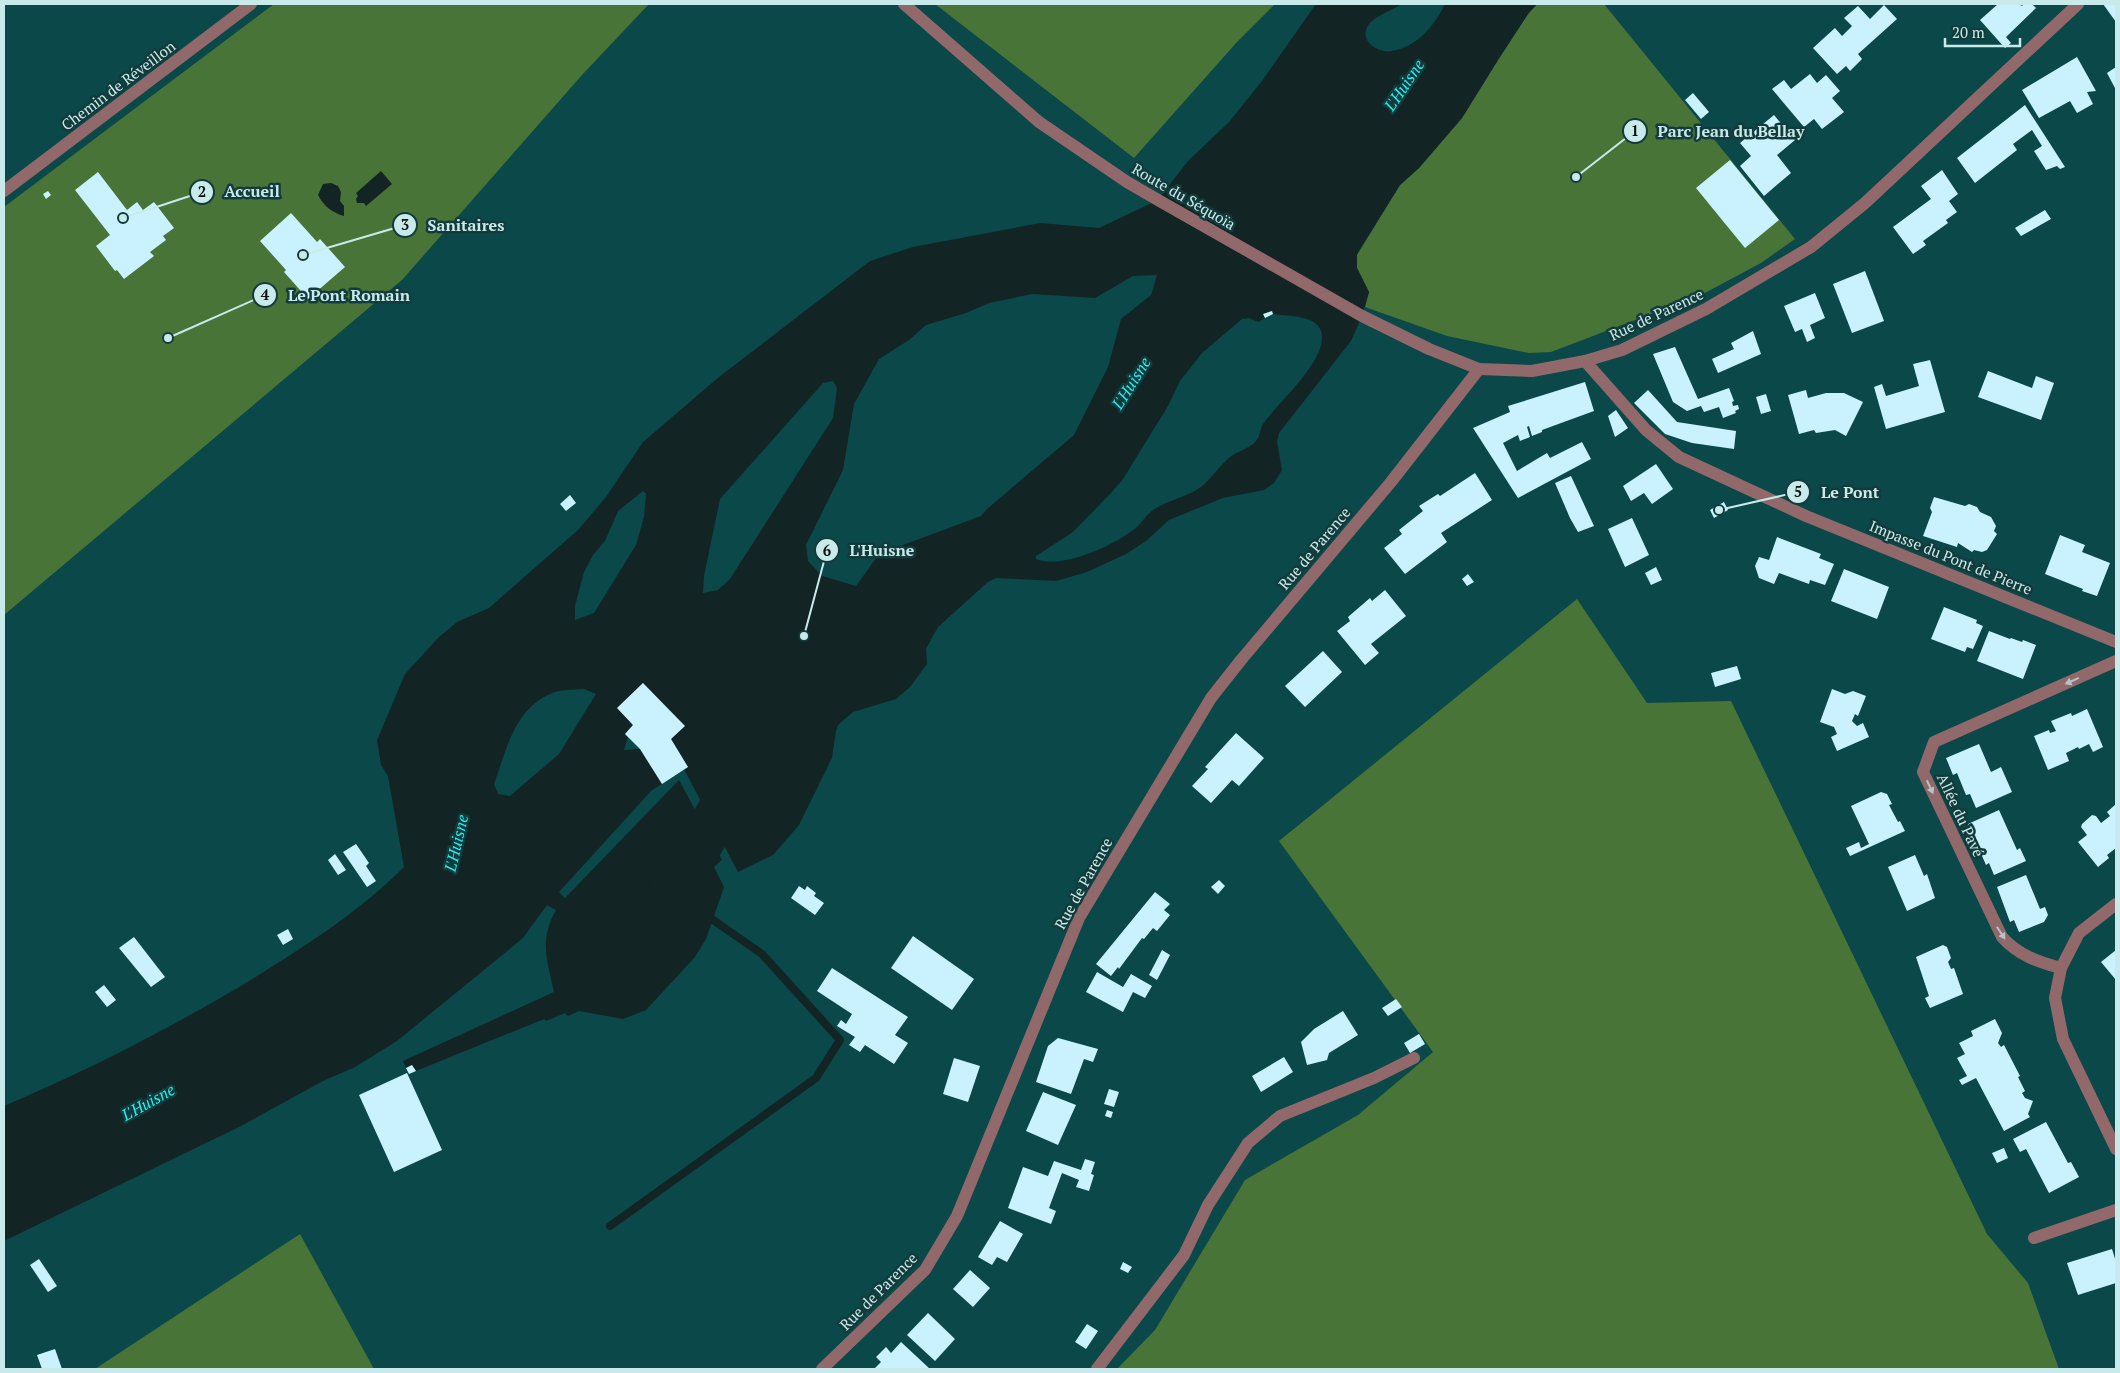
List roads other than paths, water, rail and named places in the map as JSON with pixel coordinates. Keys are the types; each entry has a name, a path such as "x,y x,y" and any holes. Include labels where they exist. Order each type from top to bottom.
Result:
{"street":[{"name":"Chemin de Réveillon","path":"4,191 251,4"},
{"name":"Route du Séquoïa","path":"904,4 1039,122 1127,182 1362,316 1429,349 1479,369"},
{"name":"Rue de Parence","path":"822,1369 925,1270 948,1231 960,1207 1079,918 1211,698 1391,482 1479,369 1532,371 1585,361 1622,350 1706,309 1811,247 1864,203 2078,4"},
{"name":"Impasse du Pont de Pierre","path":"1585,361 1646,430 1680,458 1806,516 2116,642"},
{"name":"Allée du Pavé","path":"2061,968 2022,954 2010,946 2002,937 1923,772 1934,742 2116,661"},
{"path":"2116,904 2079,933 2061,968 2055,998 2063,1039 2116,1149"},
{"path":"1097,1369 1184,1255 1208,1205 1248,1143 1280,1116 1374,1078 1414,1058"},
{"path":"2034,1238 2116,1210"}],"water":[{"path":"1316,4 1402,4 1376,18 1369,24 1366,30 1367,40 1371,45 1381,50 1392,51 1409,45 1424,34 1436,20 1445,4 1537,4 1528,14 1462,118 1419,168 1400,185 1357,254 1357,268 1369,292 1362,316 1351,341 1279,433 1277,442 1282,470 1274,483 1264,490 1223,498 1169,520 1146,541 1126,554 1087,572 1056,581 996,578 988,582 938,627 926,649 927,664 910,687 896,699 853,712 838,725 832,758 799,825 773,855 738,872 684,769 688,767 671,739 684,726 643,683 617,708 633,725 625,734 628,737 624,750 640,749 662,784 652,790 559,892 565,898 679,780 722,860 714,867 724,887 706,939 695,957 646,1010 623,1019 579,1011 568,1016 565,1013 546,1021 544,1019 416,1071 412,1065 406,1068 403,1061 554,992 547,960 546,941 556,910 547,905 523,938 397,1041 355,1067 323,1081 241,1126 4,1241 4,1106 135,1044 231,992 281,961 354,911 404,867 388,776 381,765 377,740 405,674 438,638 457,622 489,608 578,530 606,497 643,442 719,377 870,261 913,247 1040,223 1099,228 1158,200 1188,161 1229,122 1262,81","holes":["1157,275 1151,295 1121,319 1108,367 1074,435 981,516 879,554 856,586 822,576 808,561 806,545 843,470 854,404 879,359 909,340 926,325 966,313 989,303 1032,294 1095,298 1133,276","1271,311 1273,314 1310,320 1319,327 1322,338 1319,350 1312,364 1263,424 1254,443 1230,457 1201,487 1153,510 1129,533 1104,547 1060,561 1036,559 1036,556 1073,532 1123,479 1168,406 1180,381 1202,353 1242,319 1249,318 1258,322 1265,318 1264,314","833,381 837,388 833,418 730,579 718,590 703,593 704,576 720,499 823,383","643,491 646,494 644,517 636,545 594,613 575,620 575,606 584,572 593,555 605,541 618,511","584,689 596,694 559,754 510,796 498,794 494,784 508,745 520,721 538,701 554,692"]},
{"path":"381,171 392,184 366,206 364,203 357,203 356,199 358,196 356,193"},
{"path":"331,183 338,186 341,192 340,201 344,206 344,216 328,208 318,195 323,184"}],"waterway":[{"path":"671,880 682,875 744,770"},
{"path":"610,1226 816,1078 840,1040 762,954 706,915"}],"place":[{"name":"Parc Jean du Bellay","path":"1576,177"},
{"name":"Accueil","path":"123,218"},
{"name":"Sanitaires","path":"303,255"},
{"name":"Le Pont Romain","path":"168,338"},
{"name":"Le Pont","path":"1719,510"},
{"name":"L'Huisne","path":"804,636"}]}
